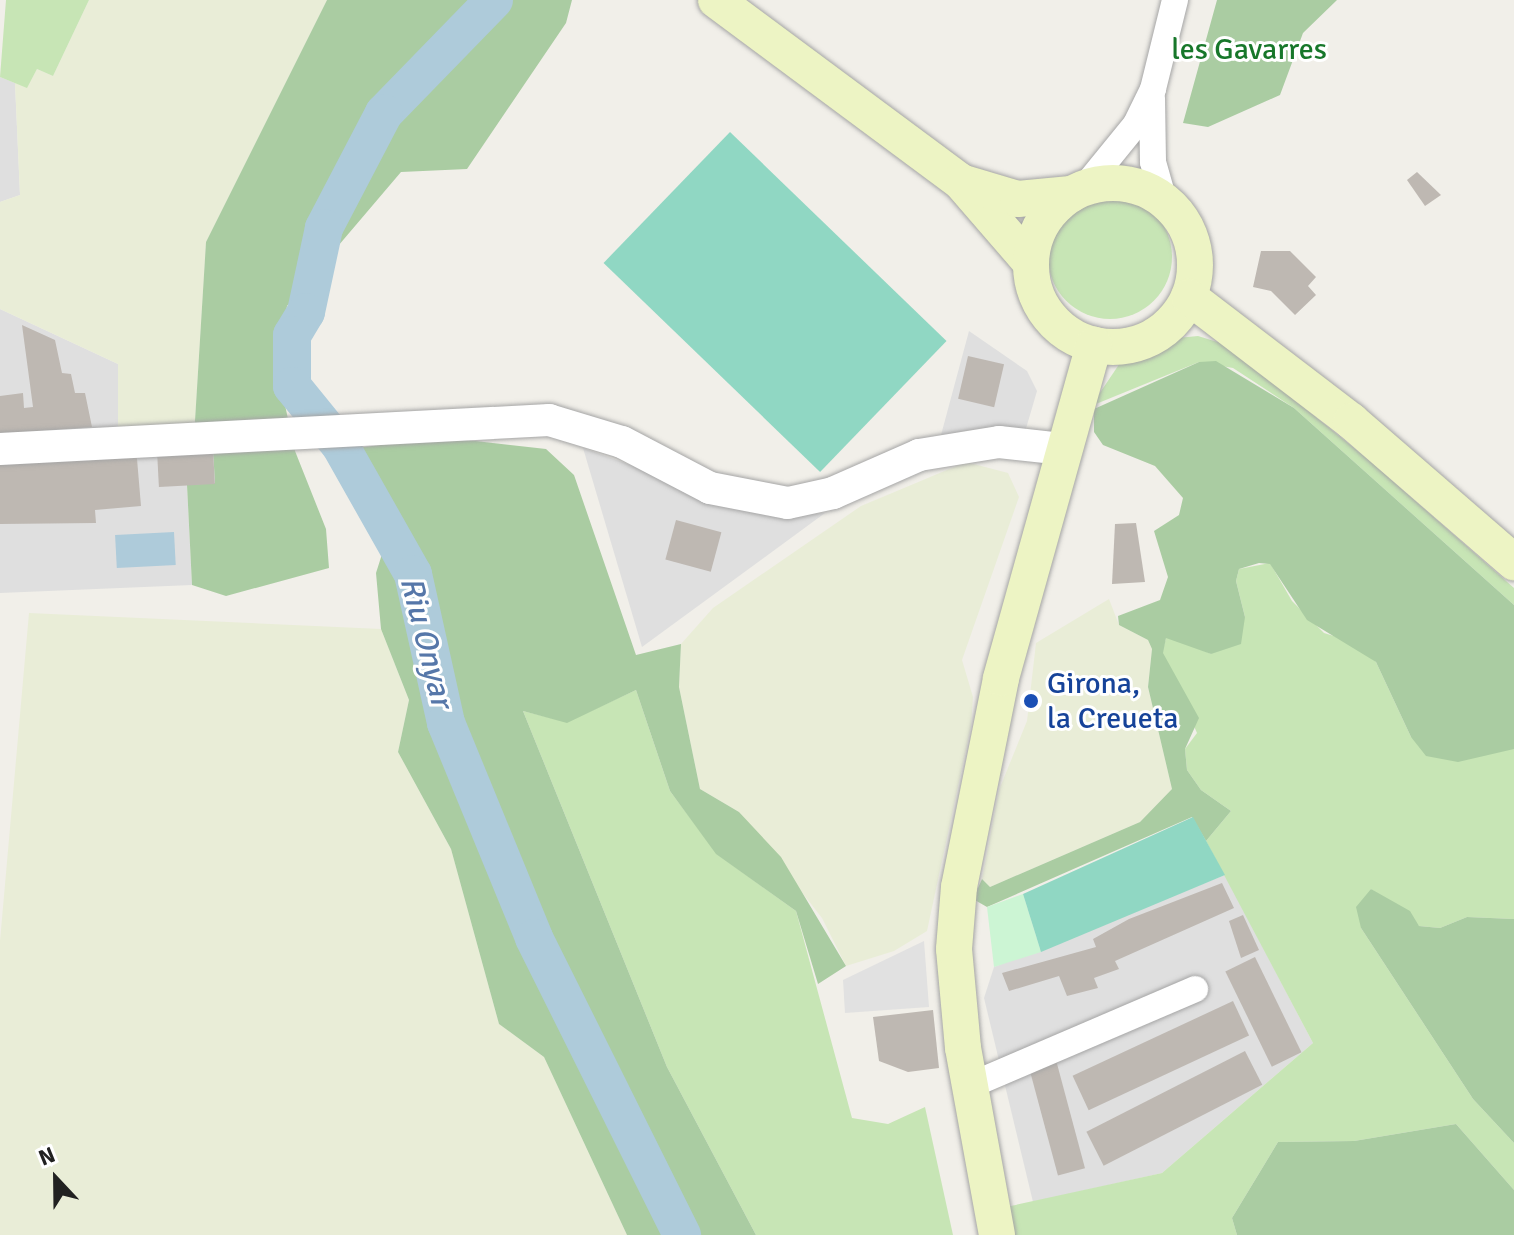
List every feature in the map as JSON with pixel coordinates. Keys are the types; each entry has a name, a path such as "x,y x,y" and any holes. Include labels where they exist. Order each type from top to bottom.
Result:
{"main road":[{"path":"716,0 960,181 1031,263 1048,315 1094,345 1119,347 1155,336 1189,297 1193,246 1164,201 1125,184 1018,199 960,181"},
{"path":"1031,263 1042,224 1078,191"},
{"path":"1189,297 1351,421 1514,562"},
{"path":"997,1235 969,1086 954,949 959,887 1001,678 1062,449 1094,345"}],"street":[{"path":"1164,201 1153,162 1153,89 1175,0"},
{"path":"1078,191 1120,149 1153,89"},
{"path":"0,449 549,420 622,442 710,488 788,503 833,493 919,455 999,442 1062,449"},
{"path":"969,1086 1195,989"}],"shaded area":[{"path":"0,77 15,83 20,195 0,202"},
{"path":"0,309 118,364 215,436 215,484 187,485 192,585 0,593"},
{"path":"969,331 1027,371 1037,391 1025,432 984,428 941,435"},
{"path":"583,448 772,516 825,513 642,647"},
{"path":"1225,875 1313,1043 1162,1173 1033,1202 984,998 994,967"},
{"path":"924,941 929,1007 845,1013 843,980"}],"green space":[{"path":"6,0 89,0 53,76 37,69 27,88 0,77"},
{"path":"89,0 327,0 206,242 194,437 118,442 118,364 0,309 0,202 20,195 15,83 27,87 37,69 53,76"},
{"path":"327,0 572,0 566,23 467,169 401,172 287,306 278,373 295,451 326,529 329,568 226,596 192,585 187,485 215,483 213,449 194,437 206,242"},
{"name":"les Gavarres","path":"1217,0 1337,0 1303,33 1280,95 1208,127 1183,123"},
{"path":"730,132 947,341 820,472 604,263"},
{"path":"1110,195 1134,200 1154,213 1167,233 1172,257 1167,281 1154,301 1134,314 1110,319 1086,314 1066,301 1053,281 1048,257 1053,233 1066,213 1086,200"},
{"path":"1198,336 1227,345 1370,461 1514,588 1514,605 1294,408 1233,368 1199,362 1091,406 1120,363 1167,339"},
{"path":"1216,361 1294,408 1514,605 1514,749 1458,762 1426,756 1411,737 1376,662 1307,620 1270,564 1259,563 1239,569 1236,581 1245,617 1241,644 1211,654 1166,638 1163,653 1199,718 1185,749 1187,770 1201,790 1231,811 1206,841 1192,817 987,907 973,899 982,879 990,887 1140,822 1172,789 1148,687 1152,649 1148,640 1119,625 1118,616 1160,600 1168,577 1154,531 1179,515 1183,498 1155,466 1103,445 1094,432 1094,409 1199,362"},
{"path":"441,437 546,449 574,475 636,655 681,644 679,687 700,789 739,812 781,857 846,966 818,984 796,911 716,854 670,791 636,690 567,723 523,711 667,1067 756,1235 627,1235 544,1057 499,1024 451,849 398,752 409,700 381,629 376,573 396,510 357,448"},
{"path":"966,462 1008,473 1019,497 962,660 973,697 971,726 927,931 894,951 846,966 822,918 739,812 700,789 679,687 681,644 713,608 861,506"},
{"path":"1270,563 1292,601 1324,633 1350,641 1376,662 1411,737 1514,749 1514,919 1467,917 1440,928 1419,926 1371,889 1361,928 1473,1099 1514,1143 1514,1190 1456,1124 1354,1141 1278,1142 1232,1218 1237,1235 1013,1235 1006,1207 1162,1173 1313,1043 1206,841 1231,811 1201,790 1187,770 1185,749 1197,733 1162,653 1166,638 1177,638 1211,654 1245,617 1236,581 1239,569"},
{"path":"1109,599 1119,625 1148,640 1152,649 1148,687 1172,789 1140,822 990,887 982,879 999,790 1027,721 1036,643"},
{"path":"29,613 381,629 409,700 398,752 451,849 499,1024 544,1057 627,1235 0,1235 0,941"},
{"path":"636,690 670,791 717,854 796,911 852,1118 888,1124 925,1107 953,1235 756,1235 667,1067 523,711 567,722"},
{"path":"1193,817 1225,875 1041,952 1023,894"},
{"path":"1371,889 1410,911 1419,926 1440,928 1467,917 1514,919 1514,1143 1473,1099 1361,928 1356,907"},
{"path":"1023,894 1041,952 994,967 987,907"},
{"path":"1456,1124 1514,1190 1514,1235 1237,1235 1232,1218 1278,1142 1354,1141"}],"water":[{"path":"174,532 176,565 117,568 115,535"}],"building":[{"path":"1417,172 1441,195 1425,206 1407,180"},
{"path":"1261,251 1290,251 1316,277 1308,286 1316,295 1295,315 1271,291 1253,287"},
{"path":"22,325 55,340 62,373 71,374 75,393 85,393 92,427 0,434 0,396 23,393 24,408 33,407"},
{"path":"968,356 1004,364 994,407 958,399"},
{"path":"136,447 141,506 95,510 96,523 0,524 0,459"},
{"path":"213,449 215,484 159,487 157,452"},
{"path":"676,520 721,532 711,572 665,560"},
{"path":"1136,523 1145,582 1112,584 1115,524"},
{"path":"1222,883 1234,908 1115,961 1119,969 1094,978 1098,988 1067,996 1059,976 1009,991 1002,973 1096,947 1093,939 1129,919"},
{"path":"1243,915 1259,950 1241,958 1229,921"},
{"path":"1255,957 1301,1052 1272,1067 1225,971"},
{"path":"1233,1001 1249,1035 1089,1110 1073,1076"},
{"path":"933,1010 939,1068 908,1072 879,1061 873,1017"},
{"path":"1245,1051 1262,1085 1104,1166 1086,1132"},
{"path":"1056,1060 1085,1168 1058,1175 1029,1067"}],"waterway":[{"name":"Riu Onyar","path":"494,0 384,113 324,228 306,312 292,335 292,386 340,445 413,574 446,723 534,938 682,1235"}],"place":[{"name":"Girona, la Creueta","path":"1031,701"}]}
